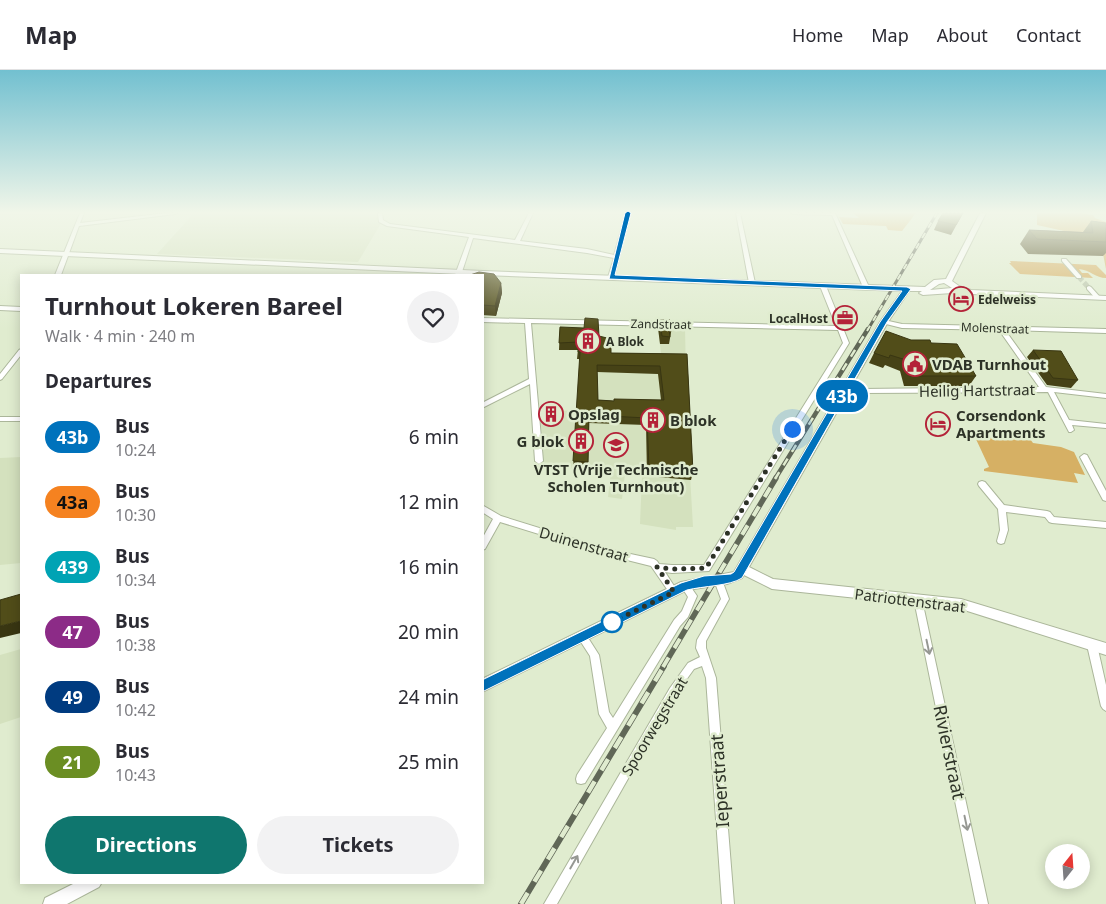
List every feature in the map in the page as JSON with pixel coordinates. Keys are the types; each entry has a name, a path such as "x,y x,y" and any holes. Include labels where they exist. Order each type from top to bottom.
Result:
{"street":[{"path":"20,252 459,273 866,287 909,291 952,291 956,288"},
{"path":"459,273 466,252"},
{"path":"582,252 616,257"},
{"path":"611,277 617,252"},
{"path":"746,252 752,283"},
{"path":"850,252 866,287"},
{"path":"948,282 963,252"},
{"path":"58,274 65,254"},
{"path":"1064,260 1079,277"},
{"path":"909,291 927,289 941,281 948,282 956,288 975,292 1102,298"},
{"path":"936,284 944,290"},
{"path":"823,286 840,328"},
{"path":"1088,288 1102,298"},
{"path":"484,685 679,589 733,578 742,569 884,322 895,306 914,294 909,291"},
{"path":"0,308 20,309"},
{"name":"Zandstraat","path":"484,320 840,328"},
{"path":"528,321 540,461"},
{"name":"Molenstraat","path":"884,322 902,326 1106,331"},
{"name":"Duinenstraat","path":"484,509 498,518 607,552 654,563 657,567 672,569 706,568 846,343 840,328"},
{"path":"1000,328 1047,389 1070,430"},
{"path":"1,377 20,354"},
{"path":"484,405 532,380"},
{"name":"Heilig Hartstraat","path":"848,387 861,391 1047,389 1106,396"},
{"path":"0,419 20,419"},
{"path":"1066,422 1106,426"},
{"path":"1084,457 1106,498"},
{"path":"982,484 1002,508 1004,530 1001,541"},
{"path":"1002,508 1047,514 1052,520 1106,525"},
{"path":"484,542 498,518"},
{"path":"581,779 677,623 685,614 693,596 679,589 657,567"},
{"name":"Patriottenstraat","path":"742,569 772,584 961,604 1106,649"},
{"path":"704,660 701,648 702,640 725,599 718,580"},
{"name":"Rivierstraat","path":"918,600 982,904"},
{"path":"582,636 594,655 604,714 613,728"},
{"path":"1092,645 1106,706"},
{"name":"Spoorwegstraat","path":"550,904 673,691 691,666 704,660"},
{"name":"Ieperstraat","path":"704,660 712,678 728,904"},
{"path":"51,904 90,884"}],"shaded area":[{"path":"159,252 364,252 358,262 157,254"},
{"path":"1103,252 1106,252 1106,269"},
{"path":"1010,261 1096,265 1106,275 1106,278 1079,269 1082,273 1088,273 1093,278 1020,274 1009,263 1011,263"},
{"name":"VTST (Vrije Technische Scholen Turnhout)","path":"560,325 598,326 598,345 611,360 662,362 658,327 685,328 687,423 693,527 676,527 676,530 640,524 642,476 625,474 622,499 608,497 611,472 544,466 540,412 576,410 580,360 577,359 577,350 559,350"},
{"path":"975,437 1030,439 1033,443 1061,447 1074,452 1085,475 1074,473 1078,483 984,471 984,469 989,467"},
{"path":"20,457 20,563 0,565 0,458"},
{"path":"20,649 20,717 0,724 0,655"}],"building":[{"path":"479,272 494,274 501,283 495,306 484,305 484,274 473,274"},
{"name":"B blok","path":"585,318 598,319 599,336 611,339 611,353 687,354 693,472 649,468 647,418 589,415 588,462 573,461 580,352 578,352 578,342 559,343 560,327 584,328","holes":["597,365 660,366 664,400 598,400"]},
{"path":"660,320 670,320 672,327 669,327 670,337 662,336"},
{"path":"886,331 911,340 930,340 931,343 957,344 976,376 910,376 906,360 890,355 889,358 874,353"},
{"path":"1033,350 1061,351 1078,380 1053,378"},
{"path":"20,594 20,621 0,626 0,600"}],"tunnel":[{"path":"1079,277 1089,288"}],"railway":[{"path":"867,331 914,252"},
{"path":"775,479 868,329"},
{"path":"663,667 776,478"},
{"path":"521,904 664,666"}],"bus line":[{"name":"43b","path":"484,685 685,586 704,581 733,578 738,575 884,322 907,289 611,277 618,252"}],"place":[{"name":"Edelweiss","path":"961,299"},
{"name":"LocalHost","path":"845,318"},
{"name":"A Blok","path":"588,341"},
{"name":"VDAB Turnhout","path":"915,364"},
{"name":"Opslag","path":"551,414"},
{"name":"B blok","path":"653,420"},
{"name":"Corsendonk Apartments","path":"938,424"},
{"name":"G blok","path":"581,441"},
{"name":"VTST (Vrije Technische Scholen Turnhout)","path":"616,445"}],"route":[{"path":"612,622 674,592 657,567 672,569 706,568 792,429"}]}
